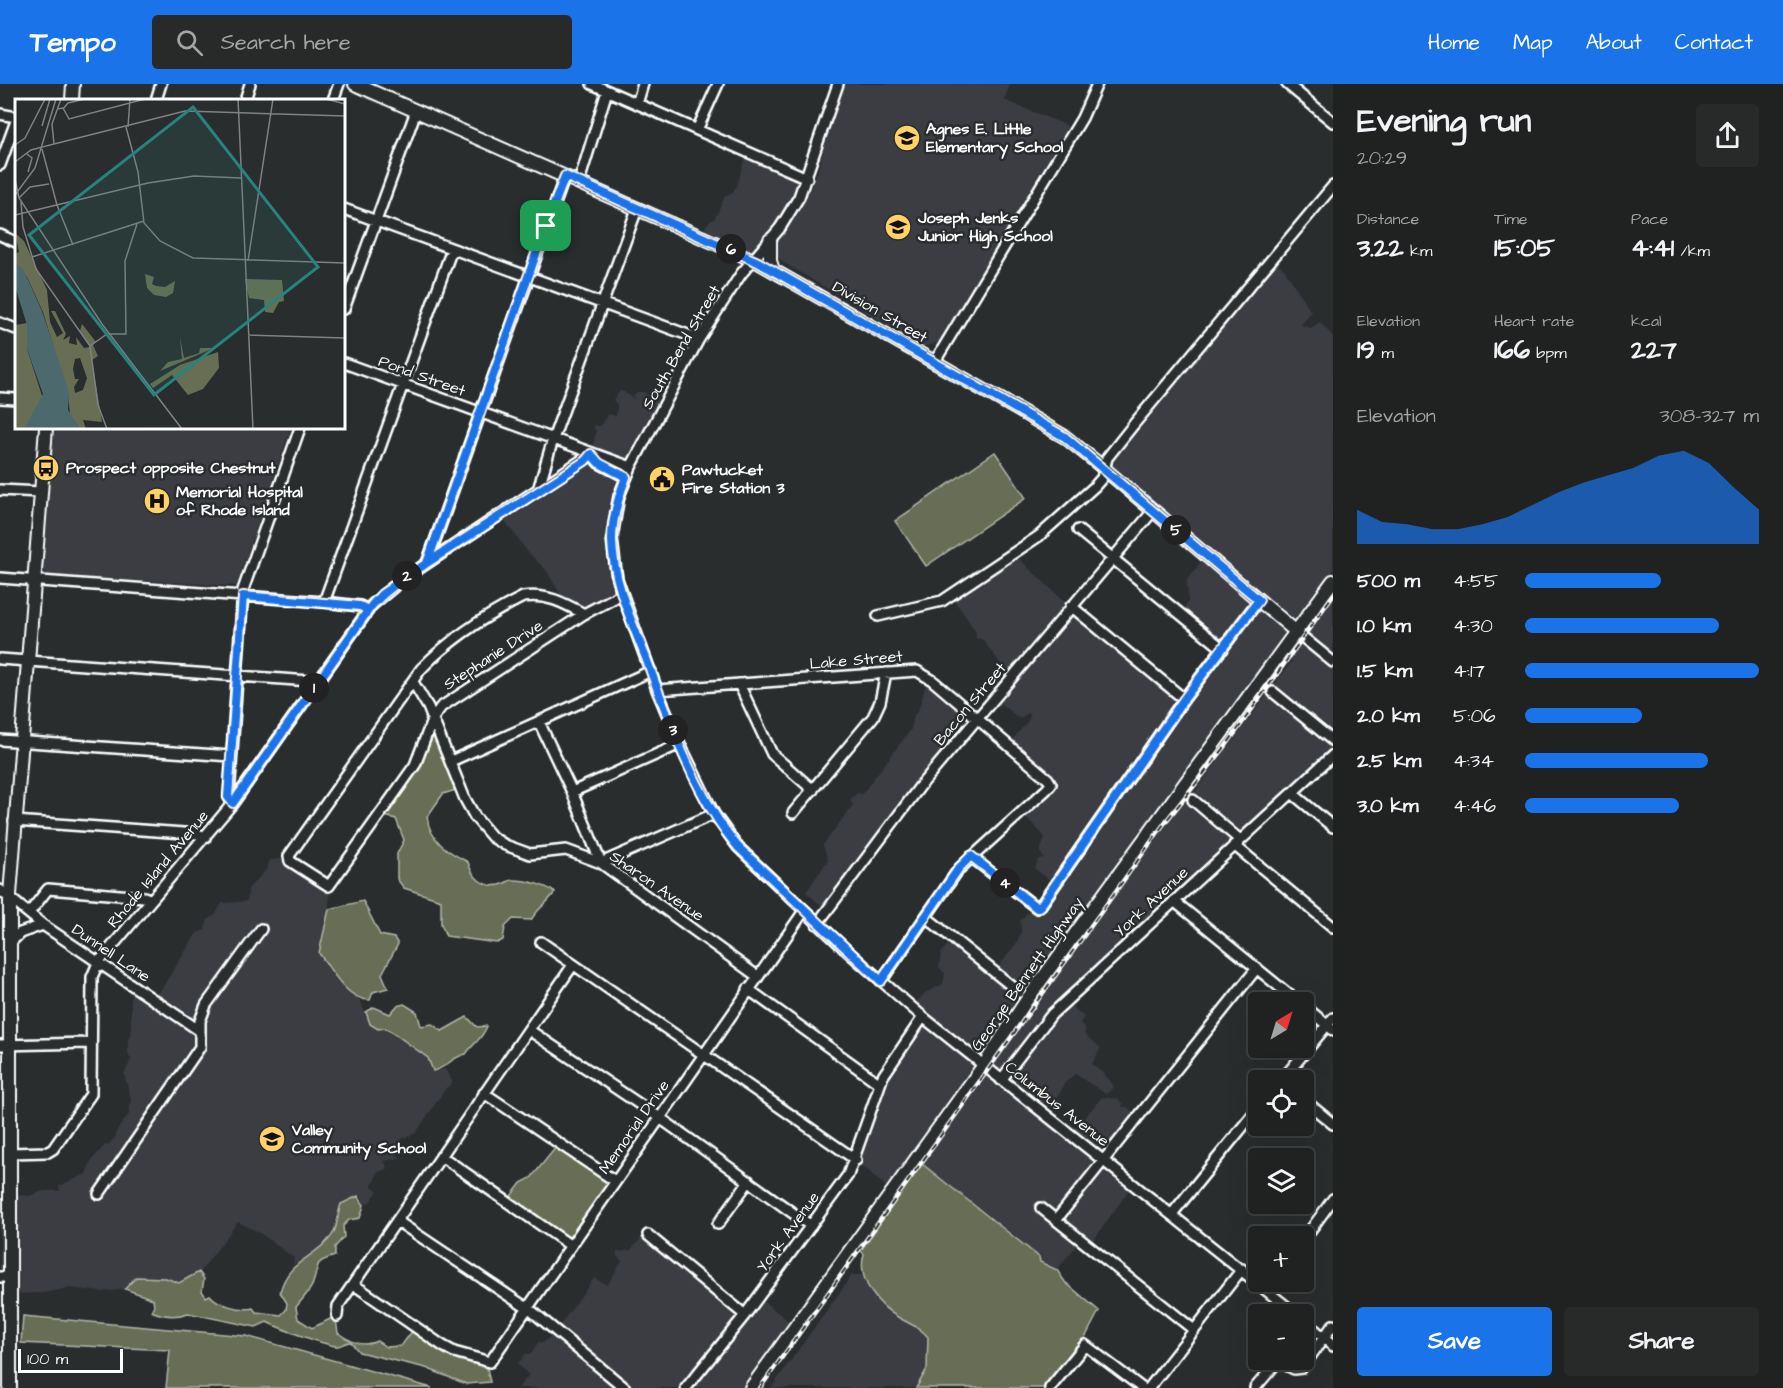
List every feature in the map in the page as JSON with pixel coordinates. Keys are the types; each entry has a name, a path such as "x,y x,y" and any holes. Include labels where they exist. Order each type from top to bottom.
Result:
{"main road":[{"path":"72,99 73,84"},
{"name":"Division Street","path":"354,84 380,89 416,111 753,260 1065,437 1295,630"},
{"path":"770,240 770,261 773,270"},
{"path":"10,1388 5,1277 5,1203 9,1153 5,1126 5,967 9,944 5,892 14,821 46,429"},
{"name":"George Bennett Highway","path":"751,1388 984,1065 1026,1001 1333,581"}],"street":[{"path":"156,99 161,84"},
{"path":"245,99 250,84"},
{"path":"333,99 339,84"},
{"path":"592,84 807,178"},
{"path":"636,104 643,84"},
{"path":"697,130 718,84"},
{"name":"South Bend Street","path":"631,467 699,339 753,260 790,214 807,178 838,84"},
{"path":"934,363 1082,118 1097,84"},
{"path":"1287,84 1333,122"},
{"path":"579,182 607,91"},
{"path":"345,306 416,111"},
{"path":"0,114 15,119"},
{"path":"0,165 15,122"},
{"path":"427,563 478,412 565,176"},
{"path":"878,616 942,601 1013,554 1062,517 1094,487 1107,458 1333,186"},
{"path":"538,490 538,482 553,439 637,208"},
{"path":"345,209 699,339"},
{"path":"0,235 15,242"},
{"path":"324,602 452,249"},
{"path":"0,323 15,329"},
{"name":"Pond Street","path":"345,363 591,454 602,454 631,467"},
{"path":"0,398 15,399"},
{"path":"233,803 228,797 243,596 300,429"},
{"name":"Pond Street","path":"591,454 599,463 626,477"},
{"name":"Rhode Island Avenue","path":"9,1153 48,1152 57,1145 91,1094 92,978 98,963 233,803 368,610 382,594 591,454"},
{"name":"Columbus Avenue","path":"631,467 615,511 612,538 615,566 622,594 657,690 680,744 714,813 738,847 817,924 923,1017 1284,1304"},
{"path":"0,490 41,492"},
{"name":"Bacon Street","path":"817,924 921,785 1153,511"},
{"path":"1078,530 1223,649"},
{"path":"0,578 324,602 360,606 368,610"},
{"name":"Stephanie Drive","path":"413,682 289,856 290,861 329,886 415,765 433,718 448,701 584,614 622,594"},
{"path":"413,682 434,656 462,634 523,597 534,595 554,599 584,614"},
{"path":"881,981 959,868 971,856 1037,908 1184,699 1259,600"},
{"path":"1071,606 1184,699"},
{"name":"Division Street","path":"1295,630 1333,662"},
{"path":"0,658 317,684"},
{"name":"Lake Street","path":"657,690 911,670 924,674 1048,779 1051,784 971,856"},
{"path":"451,761 651,671"},
{"path":"793,813 873,717 880,702 886,673"},
{"name":"Sharon Avenue","path":"413,682 433,718 470,808 492,837 506,846 530,854 567,850 601,863 757,976"},
{"path":"739,684 772,754 813,790"},
{"path":"1274,692 1333,741"},
{"path":"539,722 572,792 601,863 714,813"},
{"path":"0,740 231,756"},
{"path":"572,792 680,744"},
{"name":"York Avenue","path":"1001,1080 1052,1014 1333,755"},
{"path":"1292,793 1333,827"},
{"path":"1193,801 1333,927"},
{"path":"14,821 198,834 205,838"},
{"path":"28,913 48,889 144,897 151,900"},
{"name":"Dunnell Lane","path":"5,892 43,925 200,1031"},
{"path":"1174,901 1286,992"},
{"name":"Memorial Drive","path":"353,1284 443,1346 454,1352 490,1362 804,911"},
{"path":"926,917 1019,992"},
{"path":"9,944 20,933 43,925"},
{"path":"99,1194 200,1047 200,1021 206,1005 261,929"},
{"path":"541,942 855,1160"},
{"path":"337,1316 338,1306 573,965"},
{"path":"1056,1220 1257,968"},
{"path":"748,989 880,1084"},
{"path":"1291,1070 1331,1024 1314,1013"},
{"name":"York Avenue","path":"686,1388 745,1316 848,1175 880,1084 894,1058 923,1017"},
{"path":"529,1030 660,1118 811,1226"},
{"path":"5,1044 90,1042"},
{"path":"484,1093 615,1181"},
{"path":"1314,1108 1333,1124"},
{"path":"1172,1214 1248,1120"},
{"path":"441,1156 571,1246"},
{"path":"718,1224 748,1181"},
{"path":"1313,1226 1333,1198"},
{"path":"1041,1208 1194,1330"},
{"path":"397,1221 527,1309 625,1388"},
{"path":"648,1235 745,1316"},
{"path":"1149,1388 1242,1269"},
{"path":"1255,1388 1278,1361 1294,1369 1302,1368 1333,1325"},
{"path":"1314,1329 1333,1346"},
{"path":"1050,1388 1085,1346 1142,1388"}],"shaded area":[{"name":"Joseph Jenks Junior High School","path":"844,84 1010,84 1004,100 1068,126 939,342 931,345 924,346 782,262 775,253 775,246 802,207 818,171 832,115"},
{"path":"746,154 806,179 751,263 700,239 707,224 715,218 725,196 731,194 737,186"},
{"path":"1274,260 1285,270 1311,312 1301,325 1311,328 1320,322 1333,337 1333,756 1068,1003 1084,1017 1080,1023 1086,1029 1084,1034 1101,1048 1092,1064 1109,1079 1114,1087 1106,1094 1075,1074 1064,1084 1060,1093 1042,1114 1070,1135 1102,1097 1118,1099 1123,1104 1122,1107 1127,1107 1139,1117 1104,1163 1131,1187 1088,1248 1079,1242 1057,1270 1040,1262 1039,1256 917,1159 891,1191 865,1168 856,1164 879,1089 923,1019 911,1008 925,993 943,984 945,974 939,967 941,953 950,942 992,975 1016,944 1021,932 1020,921 1032,907 1037,909 1055,884 1035,869 1038,859 1044,858 1040,852 1045,837 1024,815 1050,784 1006,747 1028,721 1030,715 1027,713 1020,719 995,699 1014,675 1001,664 983,640 976,638 976,632 952,597 1014,554 1067,604 1185,701 1221,651 1179,615 1188,602 1187,580 1204,558 1099,471","holes":["1282,653 1292,661 1189,800 1180,793"]},
{"path":"621,390 634,399 633,395 643,392 664,403 631,468 611,540 621,590 583,613 562,597 546,570 527,551 502,517 589,463 596,432 593,425 600,426 608,414 616,416 617,405 613,400"},
{"name":"Memorial Hospital of Rhode Island","path":"54,429 291,429 236,586 42,575"},
{"path":"927,681 975,721 827,911 806,892 828,860 823,845 853,805 850,800 857,793 862,794 911,729"},
{"path":"290,858 330,890 328,918 319,953 349,992 360,1000 370,1024 392,1032 428,1058 433,1071 445,1069 453,1083 445,1089 416,1133 400,1140 395,1150 400,1158 384,1161 388,1169 378,1172 372,1186 378,1191 370,1202 364,1205 362,1198 352,1198 344,1203 335,1219 335,1230 331,1238 307,1258 293,1265 294,1258 260,1233 238,1222 197,1276 179,1283 166,1278 136,1277 125,1289 102,1292 70,1288 43,1293 10,1294 9,1281 0,1279 0,1207 6,1207 9,1194 29,1196 44,1191 60,1191 59,1186 86,1174 91,1161 104,1146 116,1137 115,1133 129,1114 131,1099 124,1074 131,1060 128,1053 128,1040 131,1033 131,989 153,1002 197,933 205,930 208,920 216,914 222,903 247,901 248,889 266,870 270,860"},
{"path":"648,1236 744,1315 759,1298 795,1326 751,1388 518,1388 529,1375 518,1364 525,1354 531,1354 538,1342 543,1343 555,1332 594,1278 607,1285 622,1261 617,1256 617,1252 631,1250 642,1237"},
{"path":"852,1275 863,1275 871,1293 902,1320 916,1325 928,1337 927,1368 924,1378 916,1388 771,1388"}],"green space":[{"path":"995,452 1026,498 926,566 895,521"},
{"path":"429,736 439,737 462,788 443,794 427,817 436,839 447,850 468,862 475,877 483,883 494,885 511,880 524,881 541,885 555,892 531,920 513,919 505,927 503,940 497,943 446,936 441,924 441,900 404,888 397,879 397,854 404,840 396,819 384,816"},
{"path":"363,901 380,935 394,938 398,944 382,974 388,988 373,992 370,1000 362,999 347,990 319,953 329,909"},
{"path":"404,1004 417,1012 421,1026 432,1024 442,1031 467,1017 477,1027 487,1026 466,1054 433,1071 428,1058 392,1032 385,1028 378,1029 370,1024 366,1012 374,1007 390,1014 397,1006"},
{"path":"557,1146 614,1185 567,1250 505,1204 521,1183 531,1178"},
{"path":"916,1159 1039,1257 1040,1262 1057,1270 1065,1282 1099,1311 1076,1355 1052,1388 916,1388 927,1369 928,1337 918,1328 893,1314 871,1292 863,1273 864,1254 855,1245"},
{"path":"358,1196 364,1205 360,1218 349,1220 343,1226 344,1237 335,1247 335,1256 323,1260 318,1265 312,1286 296,1307 298,1319 312,1328 332,1318 336,1319 338,1333 347,1339 362,1344 377,1341 386,1347 401,1346 414,1329 486,1363 490,1382 466,1384 426,1368 359,1352 351,1342 338,1346 333,1345 267,1322 256,1327 188,1313 160,1314 151,1311 154,1305 153,1299 125,1289 136,1277 166,1278 179,1283 199,1272 204,1279 202,1291 206,1297 210,1295 218,1302 242,1309 253,1308 256,1312 281,1315 286,1310 287,1303 280,1292 289,1274 294,1267 333,1235 341,1204"},
{"path":"23,1316 246,1336 432,1388 166,1388 170,1350 21,1343"}],"railway":[{"path":"760,1388 1166,821 1225,747 1333,595"}],"place":[{"name":"Agnes E. Little Elementary School","path":"907,138"},
{"name":"Joseph Jenks Junior High School","path":"898,227"},
{"name":"Prospect opposite Chestnut","path":"46,468"},
{"name":"Pawtucket Fire Station 3","path":"662,479"},
{"name":"Memorial Hospital of Rhode Island","path":"157,501"},
{"name":"Valley Community School","path":"272,1139"}],"route":[{"path":"546,226 478,412 427,563 402,580 382,594 372,605 233,803 228,797 243,596 360,606 368,610 372,605 382,594 402,580 585,461 591,454 599,463 626,477 615,511 612,538 617,579 669,720 721,826 738,847 817,924 881,981 959,868 971,856 1037,908 1184,699 1259,600 1065,437 758,262 565,176 546,226"}]}
